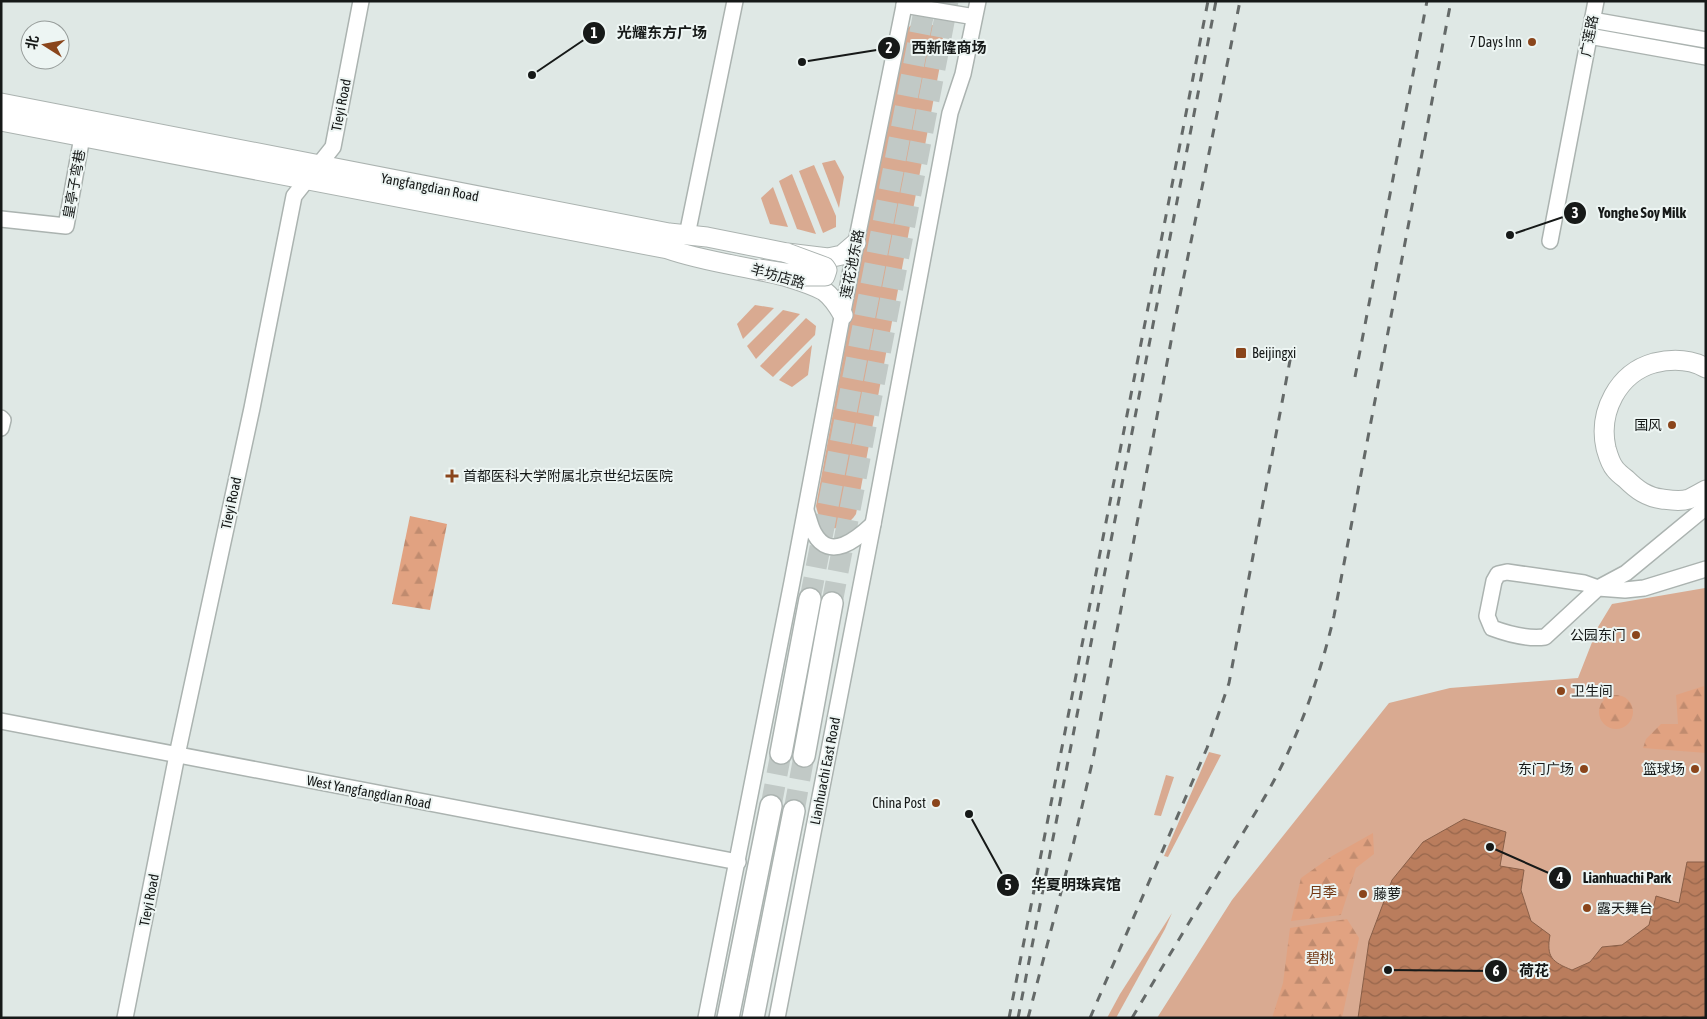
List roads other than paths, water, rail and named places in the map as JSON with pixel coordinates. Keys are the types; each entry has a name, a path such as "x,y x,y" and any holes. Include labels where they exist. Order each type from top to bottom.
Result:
{"highway":[{"path":"781,753 810,599"},
{"name":"Lianhuachi East Road","path":"804,756 832,603"},
{"path":"728,1018 771,806"},
{"name":"Lianhuachi East Road","path":"753,1018 794,811"}],"main road":[{"name":"Yangfangdian Road","path":"1,103 314,172 445,207 668,249 702,259"},
{"name":"Yangfangdian Road","path":"1,121 82,137 314,172 787,252 828,258 842,255 852,247"},
{"path":"759,269 804,276 825,276 828,270 825,266 787,252"},
{"name":"羊坊店路","path":"702,259 759,269 800,281 824,291 839,309"},
{"path":"1706,368 1681,360 1665,360 1646,366 1626,379 1613,395 1605,415 1604,437 1608,456 1615,468 1638,491 1653,498 1672,501 1688,499 1706,490"}],"street":[{"name":"Tieyi Road","path":"125,1018 177,755 250,418 294,196 333,148 360,1"},
{"path":"687,235 735,1"},
{"path":"950,113 963,74 978,1"},
{"name":"广莲路","path":"1550,241 1596,1"},
{"path":"806,509 815,534 819,540 828,545 837,547 847,545 857,539 873,524 970,9 905,3"},
{"name":"莲花池东路","path":"738,862 806,509 839,309 905,3"},
{"path":"1591,28 1706,40"},
{"path":"1591,28 1706,47"},
{"path":"1591,28 1706,57"},
{"name":"皇亭子弯巷","path":"1,219 66,226 82,137"},
{"path":"1,418 3,420 1,428"},
{"path":"1706,508 1626,573 1598,588 1545,637 1536,638 1500,632 1492,628 1487,616 1494,581 1498,574 1506,572 1584,583 1598,588 1625,590 1644,588 1706,569"},
{"name":"Lianhuachi East Road","path":"777,1018 873,524"},
{"name":"West Yangfangdian Road","path":"1,721 738,862"},
{"path":"706,1018 738,862"}],"water":[{"path":"1464,819 1506,832 1500,866 1524,870 1521,890 1531,921 1550,935 1549,949 1552,958 1572,970 1590,962 1602,947 1622,945 1649,925 1656,896 1679,903 1687,862 1706,862 1706,1018 1358,1018 1369,941 1392,880 1423,842"}],"tunnel":[{"path":"810,599 926,1"},
{"path":"832,603 948,1"},
{"path":"771,806 781,753"},
{"path":"794,811 804,756"}],"railway":[{"path":"1009,1018 1208,1"},
{"path":"1018,1018 1216,1"},
{"path":"1028,1018 1071,854 1093,759 1175,320 1240,1"},
{"path":"1355,377 1427,1"},
{"path":"1132,1018 1277,775 1299,727 1319,673 1334,616 1451,1"},
{"path":"1090,1018 1207,748 1229,683 1291,355"}],"place":[{"name":"7 Days Inn","path":"1532,42"},
{"name":"西新隆商场","path":"802,62"},
{"name":"光耀东方广场","path":"532,75"},
{"name":"Yonghe Soy Milk","path":"1510,235"},
{"name":"Beijingxi","path":"1241,353"},
{"name":"国风","path":"1672,425"},
{"name":"首都医科大学附属北京世纪坛医院","path":"452,476"},
{"name":"公园东门","path":"1636,635"},
{"name":"卫生间","path":"1561,691"},
{"name":"东门广场","path":"1584,769"},
{"name":"篮球场","path":"1695,769"},
{"name":"China Post","path":"936,803"},
{"name":"华夏明珠宾馆","path":"969,814"},
{"name":"Lianhuachi Park","path":"1490,847"},
{"name":"藤萝","path":"1363,894"},
{"name":"露天舞台","path":"1587,908"},
{"name":"荷花","path":"1388,970"}],"park label":[{"name":"月季","path":"1323,892"},
{"name":"碧桃","path":"1320,958"}]}
